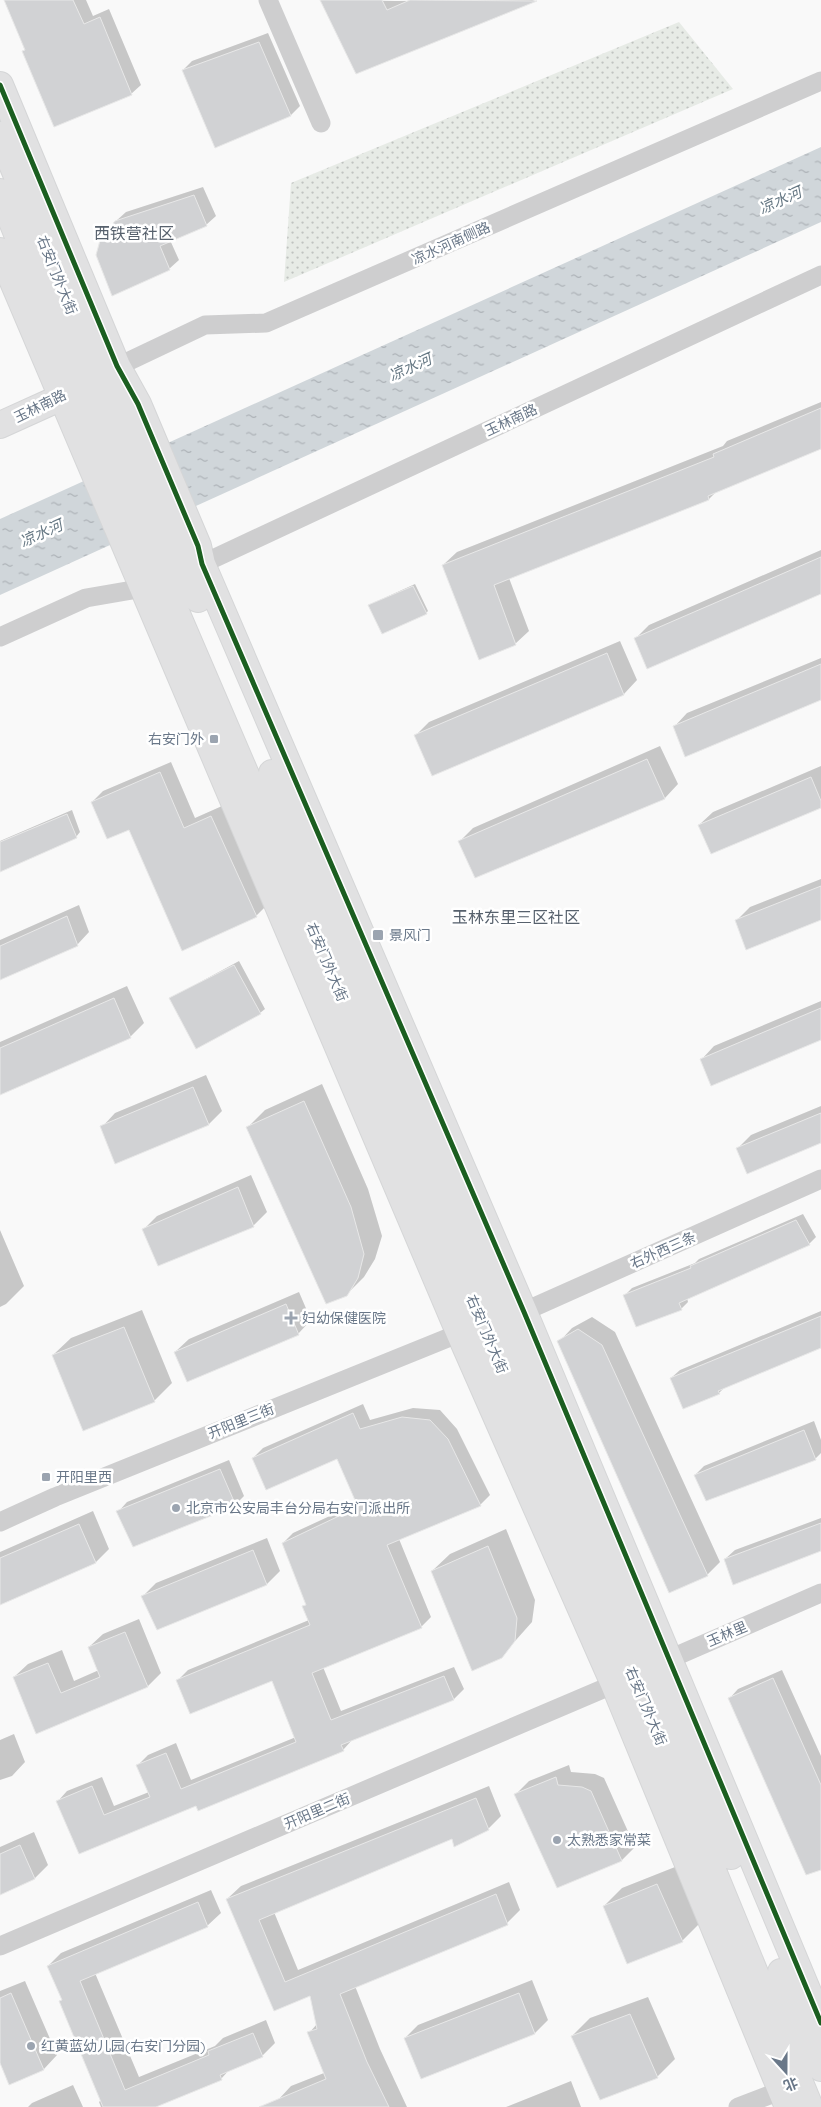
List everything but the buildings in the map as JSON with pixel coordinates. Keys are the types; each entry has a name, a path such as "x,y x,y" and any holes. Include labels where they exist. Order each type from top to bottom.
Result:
{"street":[{"path":"268,0 321,123"},
{"name":"凉水河南侧路","path":"89,381 205,325 266,323 821,81"},
{"path":"0,85 89,381"},
{"name":"右安门外大街","path":"0,135 89,381"},
{"name":"右安门外大街","path":"0,192 107,418"},
{"path":"0,251 89,381 107,418 169,565 504,1319 642,1672 795,2097 738,2107"},
{"name":"玉林南路","path":"0,637 86,598 169,565 821,275"},
{"name":"玉林南路","path":"0,425 89,381"},
{"path":"107,418 169,565 459,1332 642,1672 821,2022"},
{"name":"右安门外大街","path":"169,565 504,1319 642,1672 821,2068"},
{"name":"右外西三条","path":"504,1319 821,1179"},
{"name":"开阳里三街","path":"0,1522 459,1332 504,1319"},
{"name":"玉林里","path":"642,1672 821,1593"},
{"name":"开阳里二街","path":"0,1946 642,1672"}],"shaded area":[{"path":"679,22 733,89 284,282 291,183"}],"water":[{"name":"凉水河","path":"821,147 821,222 0,595 0,519"}],"cycle path":[{"path":"0,85 117,366 138,404 198,546 202,564 524,1312 821,2023"}],"place":[{"name":"右安门外","path":"214,739"},
{"name":"景风门","path":"378,935"},
{"name":"妇幼保健医院","path":"291,1318"},
{"name":"开阳里西","path":"46,1477"},
{"name":"北京市公安局丰台分局右安门派出所","path":"176,1508"},
{"name":"太熟悉家常菜","path":"557,1840"},
{"name":"红黄蓝幼儿园(右安门分园)","path":"31,2046"}],"district":[{"name":"西铁营社区","path":"134,233"},
{"name":"玉林东里三区社区","path":"516,917"}]}
